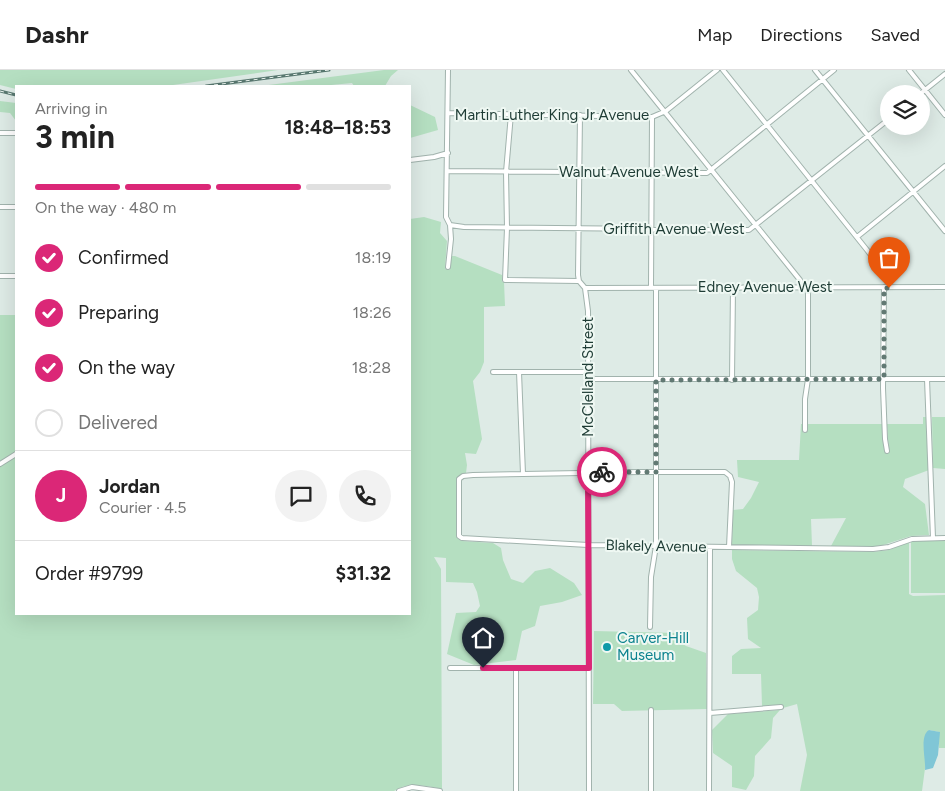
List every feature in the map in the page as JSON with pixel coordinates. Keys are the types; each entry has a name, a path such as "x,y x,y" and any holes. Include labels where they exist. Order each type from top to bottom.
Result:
{"street":[{"path":"448,70 448,113"},
{"path":"631,70 806,288 808,378 805,399 805,430"},
{"name":"Martin Luther King Jr Avenue","path":"448,267 451,238 450,225 446,217 448,113 652,117 666,112 717,70"},
{"path":"723,70 884,272 887,288 884,379 887,451"},
{"path":"815,70 945,231"},
{"name":"Walnut Avenue West","path":"448,171 706,173 834,70"},
{"path":"909,70 921,85"},
{"path":"930,86 945,74"},
{"path":"930,96 945,115"},
{"path":"511,114 506,172 507,228 505,280 579,281"},
{"path":"580,115 579,281 585,288"},
{"path":"650,627 650,577 656,546 656,380 651,230 652,117"},
{"name":"Griffith Avenue West","path":"450,225 458,227 507,228 749,230 880,126"},
{"path":"0,133 15,133"},
{"path":"411,160 448,154"},
{"path":"857,237 945,166"},
{"path":"0,206 15,207"},
{"path":"0,276 15,276"},
{"path":"732,380 733,287"},
{"name":"Edney Avenue West","path":"585,288 945,287"},
{"name":"McClelland Street","path":"585,288 588,310 589,791"},
{"path":"493,372 588,372"},
{"path":"519,372 523,474 723,472 730,476 732,482 729,547"},
{"path":"927,379 933,538"},
{"path":"588,380 945,379"},
{"path":"0,464 15,455"},
{"name":"Blakely Avenue","path":"523,474 463,476 460,478 458,481 458,536 487,540 588,545 873,549 888,547 912,539 945,538"},
{"path":"709,791 710,547"},
{"path":"450,668 589,668"},
{"path":"516,668 516,791"},
{"path":"710,713 781,707"},
{"path":"651,710 651,791"},
{"path":"399,791 412,787 440,791"}],"green space":[{"path":"0,70 278,70 173,85 15,85 15,89 0,85"},
{"path":"384,70 398,70 391,76 386,85 353,85 352,83 331,85 269,85"},
{"path":"0,101 15,103 15,120 10,113 0,112"},
{"path":"411,105 435,117 438,130 411,138"},
{"path":"424,217 441,222 440,233 447,241 445,269 450,270 451,256 455,256 502,275 502,282 504,282 505,306 484,307 484,362 480,372 473,381 482,439 476,454 465,453 466,473 457,479 457,538 462,541 493,543 501,548 503,560 511,579 523,583 535,571 550,568 574,583 582,595 562,602 540,606 535,626 522,631 516,660 474,665 447,654 456,613 476,612 480,606 477,592 473,583 446,582 446,558 434,557 441,569 442,789 412,785 394,791 0,791 0,315 15,315 15,615 411,615 411,219"},
{"path":"923,417 927,417 929,470 905,479 903,487 925,504 929,535 911,536 880,546 831,546 846,518 811,519 812,546 732,545 733,510 743,509 759,482 738,477 737,460 799,460 801,424 803,424 803,433 806,433 807,424 882,424 885,453 889,453 887,424 923,424"},
{"path":"932,417 945,417 945,469 933,468"},
{"path":"911,541 945,541 945,593 911,593"},
{"path":"909,542 909,594 913,596 945,595 945,748 939,748 939,732 929,730 924,744 926,761 922,791 800,791 807,755 797,704 783,708 783,705 762,706 761,674 732,674 732,656 741,649 761,648 748,639 747,618 758,610 759,597 757,588 736,571 732,559 732,550 873,552 889,550"},
{"path":"594,631 677,633 677,640 686,646 706,653 707,709 622,711 614,704 593,704"},
{"path":"780,710 773,718 771,738 755,756 754,776 746,790 732,787 732,766 713,753 712,730 728,714"}],"water":[{"path":"929,730 940,732 938,755 933,768 925,770 924,737"}],"railway":[{"path":"214,85 329,70"},
{"path":"0,91 15,95"}],"way so far":[{"path":"602,472 656,472 656,380 884,379 884,288 889,288"}],"place":[{"name":"Carver-Hill Museum","path":"607,647"}],"route":[{"path":"483,668 589,668 588,473 602,472"}]}
